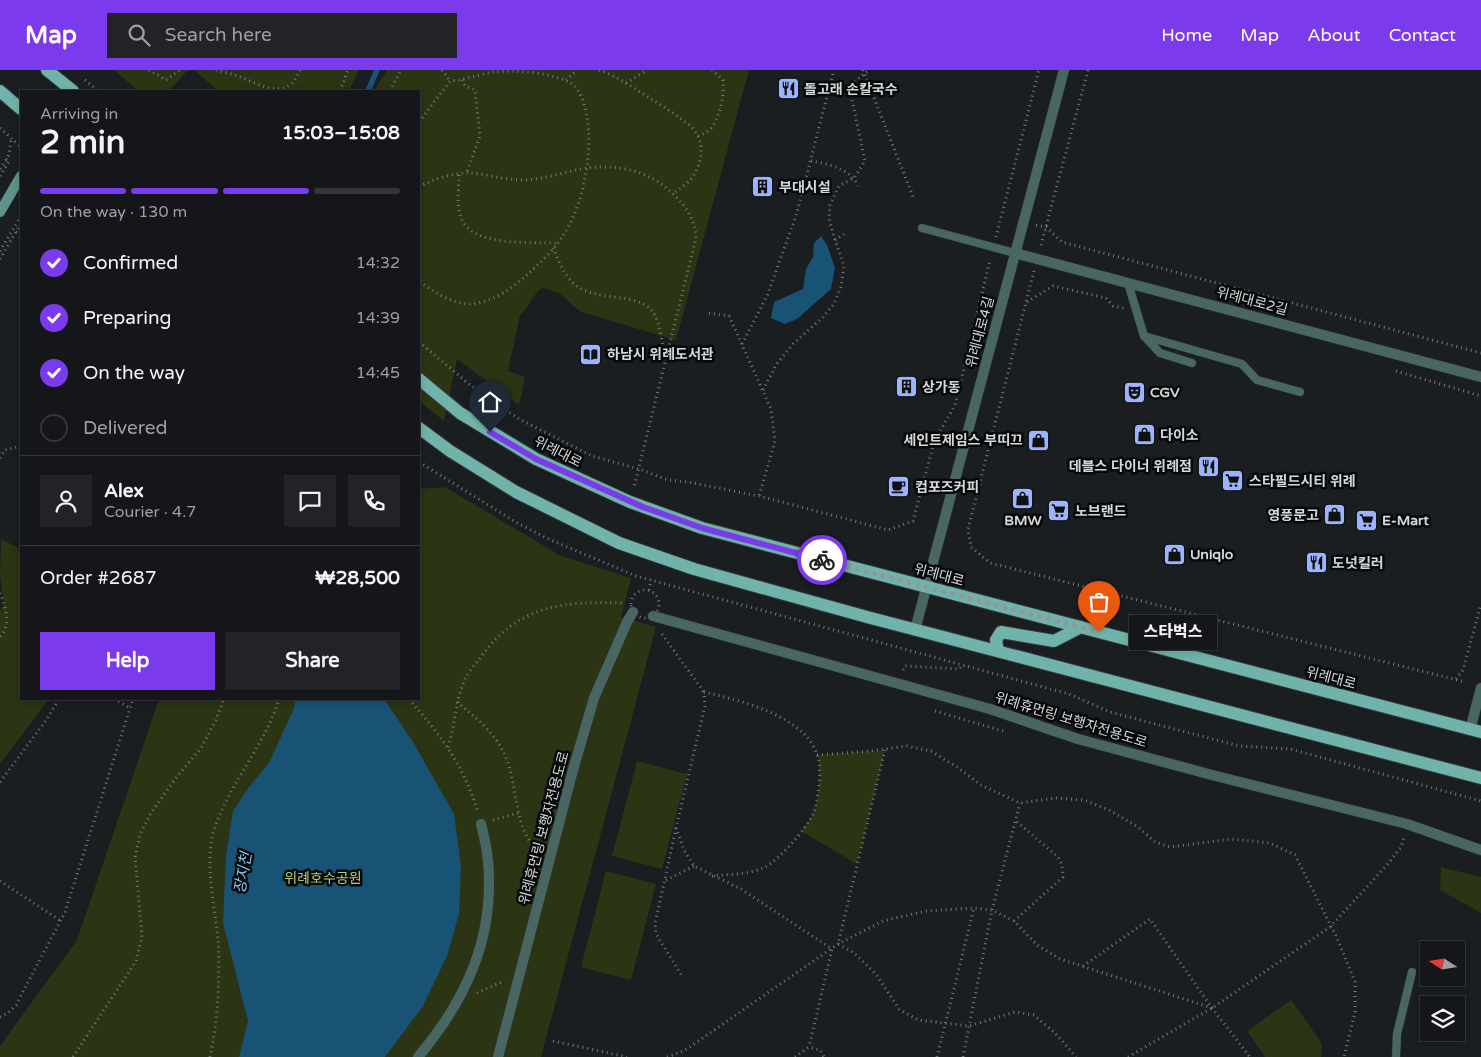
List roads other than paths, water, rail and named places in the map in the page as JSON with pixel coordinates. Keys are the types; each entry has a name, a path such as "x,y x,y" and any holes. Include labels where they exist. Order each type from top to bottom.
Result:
{"main road":[{"path":"47,70 72,90"},
{"path":"0,91 20,108"},
{"path":"0,212 20,178"},
{"name":"위례대로","path":"420,380 460,413 536,459 630,502 702,528 1476,731"},
{"path":"420,429 450,451 516,492 619,543 694,568 915,630 1481,778"},
{"path":"998,651 996,640 1001,632 1054,641 1080,628"}],"street":[{"name":"위례대로4길","path":"915,630 1064,70"},
{"name":"위례대로2길","path":"1015,253 1481,377"},
{"name":"위례휴먼링 보행자전용도로","path":"498,1057 548,863 594,698 632,607"},
{"name":"위례휴먼링 보행자전용도로","path":"652,616 990,709 1078,739 1407,824 1481,850"},
{"path":"1476,731 1481,688"},
{"path":"418,1057 433,1039 458,1001 477,958 488,900 488,861 481,824"}],"lane":[{"path":"922,228 1015,253"},
{"path":"1128,283 1144,336 1160,352 1192,363"},
{"path":"1144,336 1242,364 1257,380 1300,392"},
{"path":"1396,1057 1397,1034 1412,972"}],"water":[{"path":"821,236 827,245 835,268 831,289 797,319 785,324 771,318 774,302 803,289 806,269 813,257 814,243"},
{"name":"장지천","path":"296,700 385,700 413,742 454,814 461,866 459,914 447,956 423,1006 385,1057 239,1057 248,1021 223,923 226,856 233,811 249,787 269,763"}],"waterway":[{"name":"장지천","path":"368,90 377,70"}],"place":[{"name":"돌고래 손칼국수","path":"788,89"},
{"name":"부대시설","path":"763,187"},
{"name":"하남시 위례도서관","path":"591,354"},
{"name":"상가동","path":"906,387"},
{"name":"CGV","path":"1134,392"},
{"name":"다이소","path":"1144,435"},
{"name":"세인트제임스 부띠끄","path":"1039,440"},
{"name":"데블스 다이너 위례점","path":"1208,466"},
{"name":"스타필드시티 위례","path":"1233,481"},
{"name":"컴포즈커피","path":"899,487"},
{"name":"BMW","path":"1023,498"},
{"name":"노브랜드","path":"1059,511"},
{"name":"영풍문고","path":"1335,515"},
{"name":"E-Mart","path":"1366,520"},
{"name":"Uniqlo","path":"1174,554"},
{"name":"도넛킬러","path":"1316,563"},
{"name":"스타벅스","path":"1099,632"}],"park label":[{"name":"위례호수공원","path":"323,878"}]}
